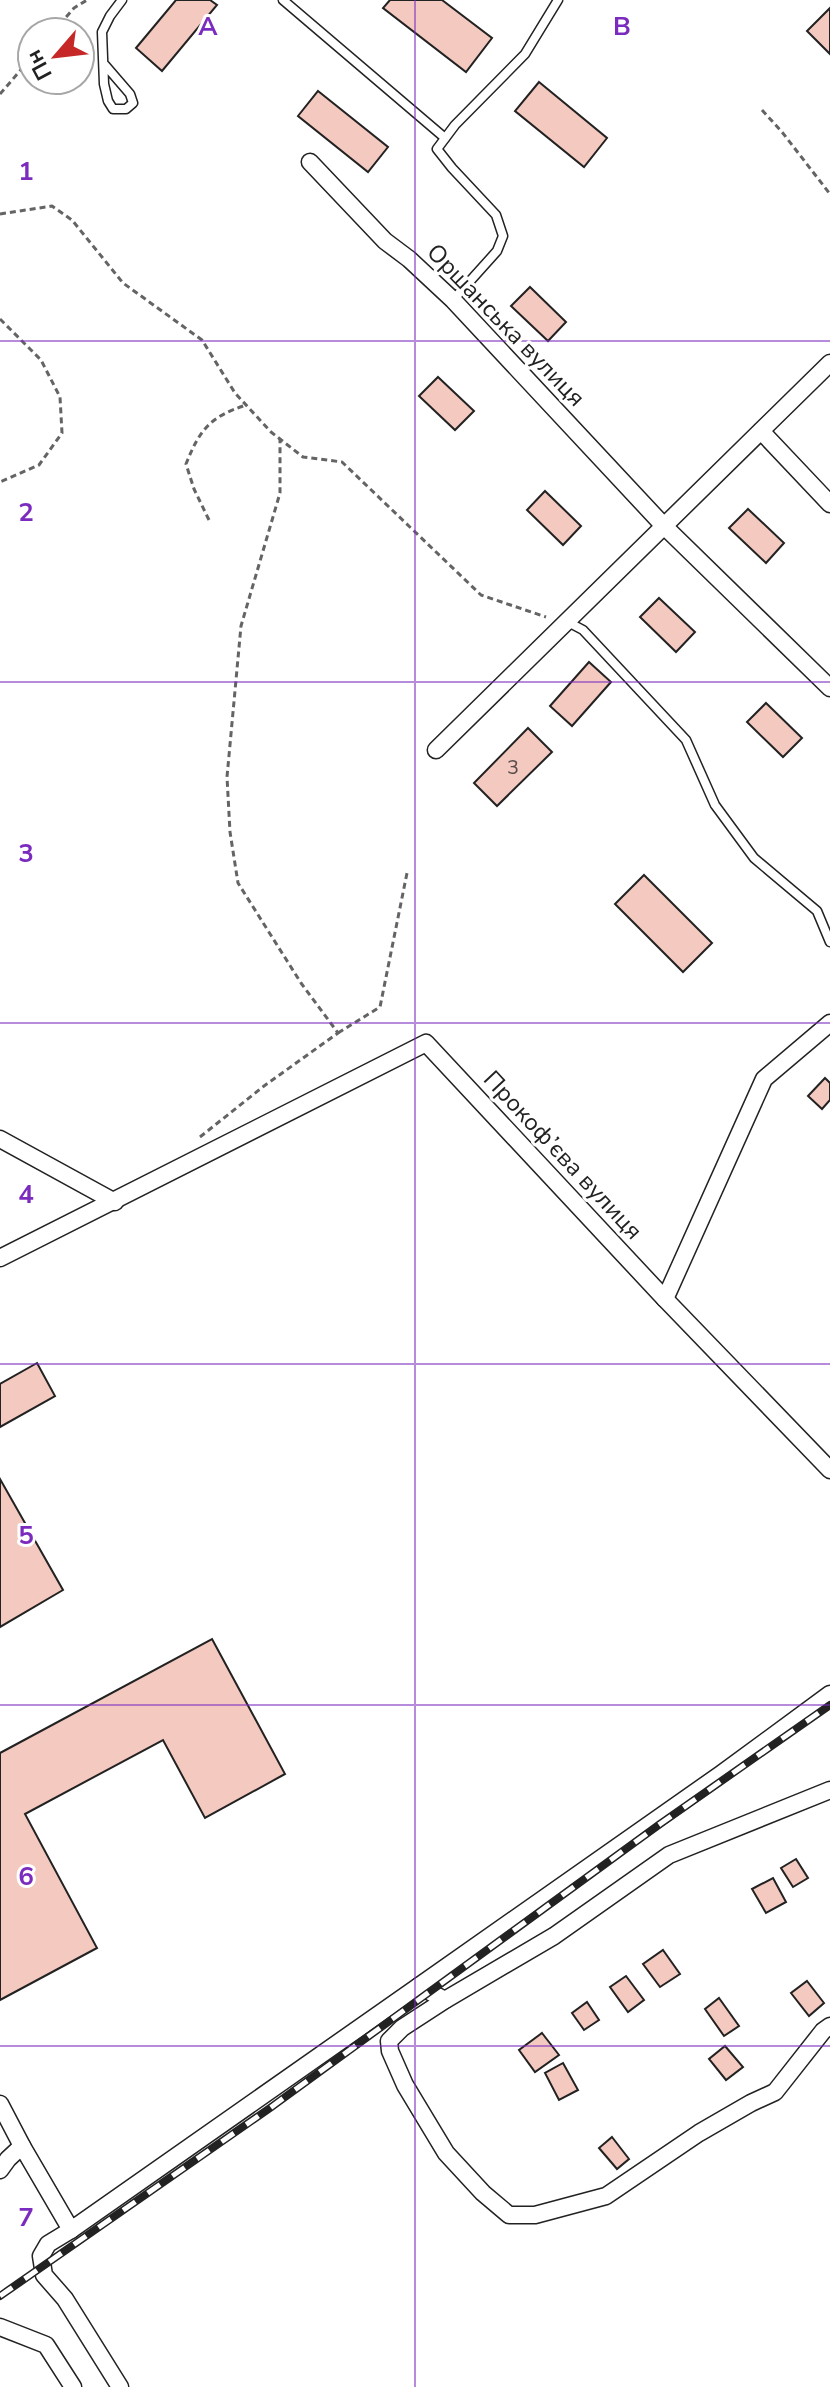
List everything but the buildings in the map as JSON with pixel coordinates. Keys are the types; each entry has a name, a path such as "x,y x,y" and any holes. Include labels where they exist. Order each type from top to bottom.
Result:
{"street":[{"name":"Оршанська вулиця","path":"310,162 385,241 453,300 663,525 830,688"},
{"path":"436,750 830,363"},
{"path":"761,431 830,504"},
{"path":"665,1299 764,1079 830,1023"},
{"name":"Прокоф’єва вулиця","path":"115,1202 426,1043 830,1470"},
{"path":"0,1139 115,1202"},
{"path":"0,1258 115,1202"},
{"path":"120,2387 65,2299 44,2275 41,2256 48,2244 721,1774 830,1694"},
{"path":"830,1790 669,1855 554,1936 445,2000 402,2028 389,2041 390,2051 405,2085 446,2153 483,2193 509,2215 535,2215 606,2196 699,2133 775,2092 830,2026"},
{"path":"419,1986 445,2000"},
{"path":"0,2104 71,2230"},
{"path":"0,2170 22,2146"},
{"path":"0,2327 46,2345 73,2387"}],"lane":[{"path":"105,65 130,94 133,103 126,109 113,109 108,101 102,52 102,32 122,0"},
{"path":"283,0 445,138"},
{"path":"453,300 497,251 503,236 496,215 437,149 455,125 525,54 558,0"},
{"path":"566,621 583,630 686,740 715,805 754,858 817,911 830,942"}],"path":[{"path":"67,16 87,0"},
{"path":"0,94 16,76"},
{"path":"762,110 830,194"},
{"path":"0,214 52,206 72,220 123,283 202,340 235,393 280,439 303,457 342,462 481,595 532,614 566,621"},
{"path":"0,319 41,360 60,397 62,433 39,465 0,482"},
{"path":"209,520 186,464 198,435 223,413 246,405"},
{"path":"280,439 280,493 241,626 227,777 230,832 238,883 301,983 338,1033"},
{"path":"200,1137 264,1086 380,1007 407,873"}],"railway":[{"path":"0,2296 270,2108 660,1824 830,1705"}]}
